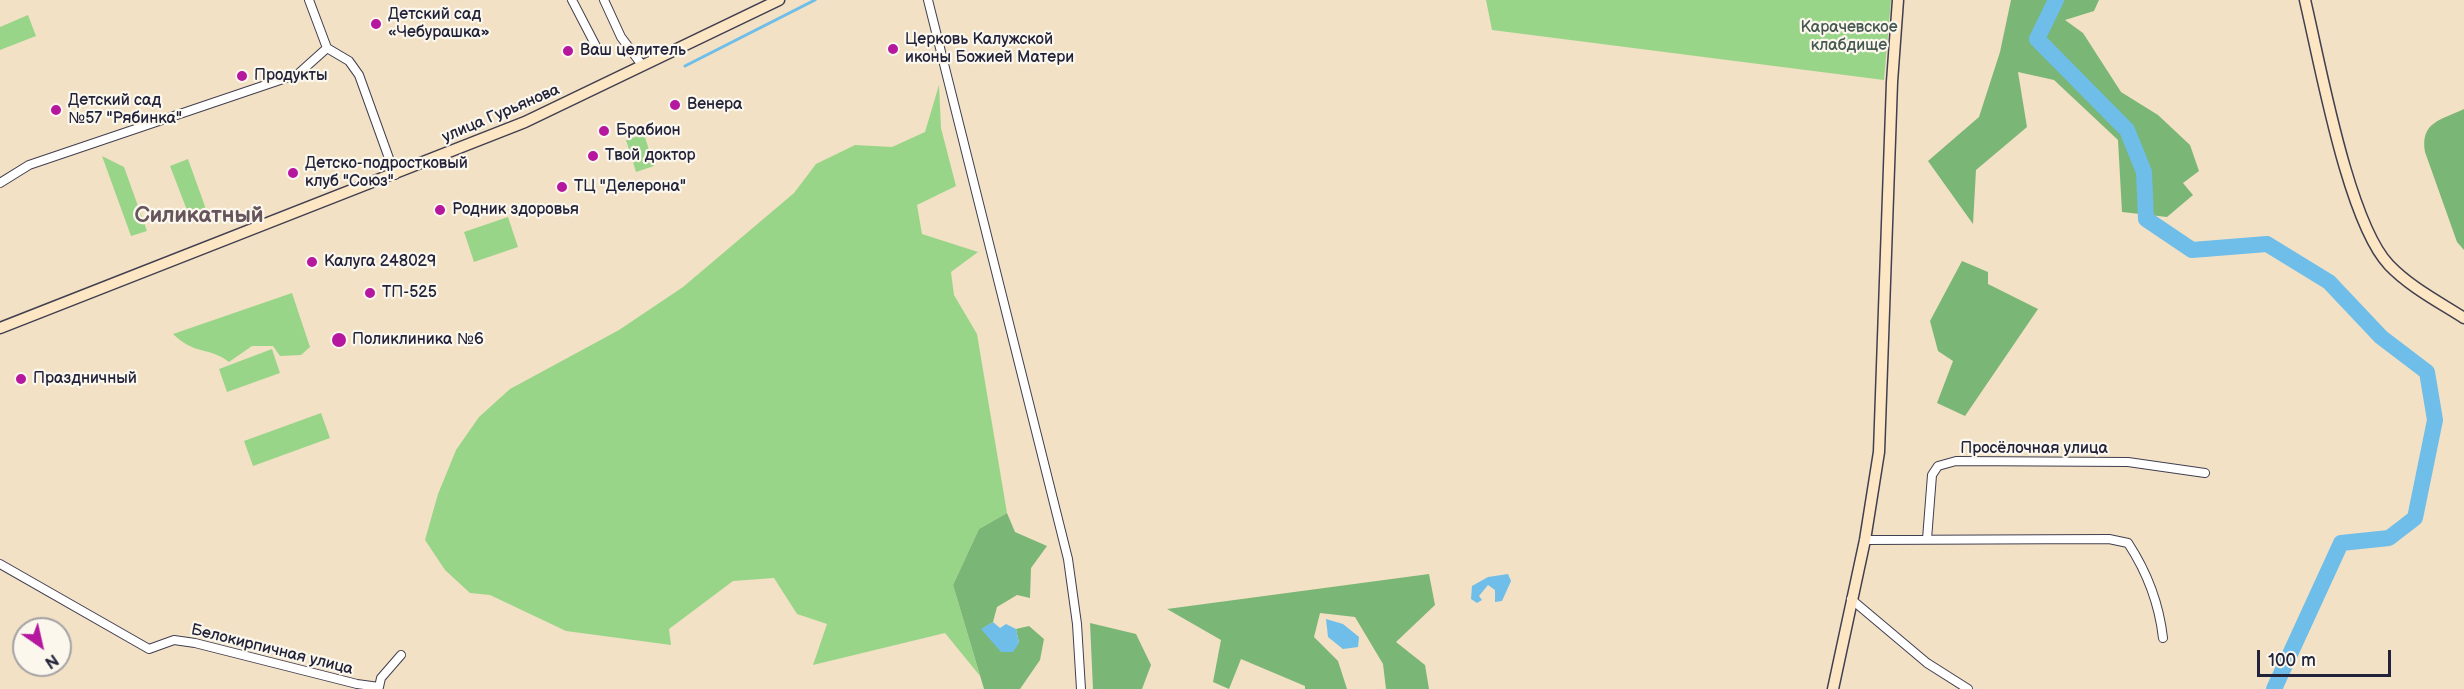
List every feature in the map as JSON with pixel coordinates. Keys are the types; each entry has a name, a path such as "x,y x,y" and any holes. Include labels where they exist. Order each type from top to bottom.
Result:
{"street":[{"path":"309,0 327,48 349,61 359,75 395,175"},
{"path":"572,0 599,52"},
{"path":"604,0 621,37 642,65"},
{"name":"улица Гурьянова","path":"0,328 395,175 525,122 779,0"},
{"path":"928,0 1068,559 1077,624 1081,689"},
{"path":"1833,689 1865,540 1879,452 1892,82 1898,0"},
{"path":"2305,0 2348,173 2373,240 2390,266 2464,318"},
{"path":"0,183 29,165 298,74 327,48"},
{"name":"Просёлочная улица","path":"1927,539 1932,474 1938,466 1956,461 2128,462 2205,473"},
{"path":"1865,540 2109,539 2128,543 2140,562 2159,607 2163,638"},
{"name":"Белокирпичная улица","path":"0,564 149,650 174,640 357,684 379,687 381,678 401,655"},
{"path":"1851,599 1927,663 1968,689"}],"green space":[{"name":"Карачевское клабдище","path":"1486,0 1891,0 1884,80 1492,30"},
{"path":"2011,0 2099,0 2094,11 2065,20 2083,33 2121,92 2158,115 2190,145 2199,171 2183,183 2193,195 2167,217 2122,212 2118,140 2054,80 2018,72 2027,127 1976,170 1973,224 1928,161 1979,117 2000,52"},
{"path":"28,15 36,36 0,50 0,27"},
{"path":"939,85 941,128 956,186 917,205 922,234 978,252 951,272 954,295 977,334 1007,513 979,529 953,585 980,676 945,633 813,665 827,624 797,614 774,578 733,581 669,629 671,645 566,631 490,595 470,593 445,570 425,540 438,494 456,450 479,417 510,389 619,330 683,287 794,193 816,164 855,145 892,147 925,132"},
{"path":"2464,109 2464,250 2457,242 2425,152 2424,142 2429,128 2434,123"},
{"path":"644,134 654,166 636,172 626,140"},
{"path":"102,156 124,167 147,231 131,236"},
{"path":"188,159 207,212 190,218 170,166"},
{"path":"508,217 518,247 474,262 464,232"},
{"path":"1962,261 1988,272 1988,284 2038,309 1965,416 1937,403 1953,361 1938,351 1930,321"},
{"path":"292,293 310,347 301,355 280,356 273,346 252,346 229,362 215,354 188,345 173,334"},
{"path":"272,349 280,373 227,392 219,369"},
{"path":"321,413 330,438 253,466 244,441"},
{"path":"1007,513 1015,532 1047,546 1031,568 1030,598 1017,595 997,607 993,622 982,629 1019,643 1016,629 1029,626 1044,639 1040,660 1020,689 984,689 953,585 979,529"},
{"path":"1429,574 1435,605 1396,642 1425,665 1429,689 1386,689 1383,664 1355,617 1320,613 1314,637 1338,661 1347,689 1305,689 1305,686 1241,659 1229,689 1213,682 1221,640 1167,609"},
{"path":"1090,623 1136,634 1151,665 1142,689 1093,689"}],"water":[{"path":"1508,574 1511,581 1502,601 1495,602 1495,590 1488,585 1479,596 1482,600 1477,603 1471,599 1472,586 1488,577"},
{"path":"1326,619 1343,624 1359,637 1358,647 1343,649 1328,637"},
{"path":"993,622 1000,628 1006,624 1016,629 1019,643 1013,652 1001,652 981,629"}],"waterway":[{"path":"685,66 815,0"},
{"path":"2056,0 2037,39 2127,130 2144,172 2146,219 2192,250 2267,244 2329,282 2381,337 2427,372 2435,420 2415,518 2389,538 2341,543 2274,689"}],"place":[{"name":"Детский сад «Чебурашка»","path":"376,24"},
{"name":"Церковь Калужской иконы Божией Матери","path":"893,49"},
{"name":"Ваш целитель","path":"568,51"},
{"name":"Продукты","path":"242,76"},
{"name":"Венера","path":"675,105"},
{"name":"Детский сад №57 \"Рябинка\"","path":"56,110"},
{"name":"Брабион","path":"604,131"},
{"name":"Твой доктор","path":"593,156"},
{"name":"Детско-подростковый клуб \"Союз\"","path":"293,173"},
{"name":"ТЦ \"Делерона\"","path":"562,187"},
{"name":"Родник здоровья","path":"440,210"},
{"name":"Калуга 248029","path":"312,262"},
{"name":"ТП-525","path":"370,293"},
{"name":"Поликлиника №6","path":"339,340"},
{"name":"Праздничный","path":"21,379"}],"district":[{"name":"Силикатный","path":"199,216"}]}
